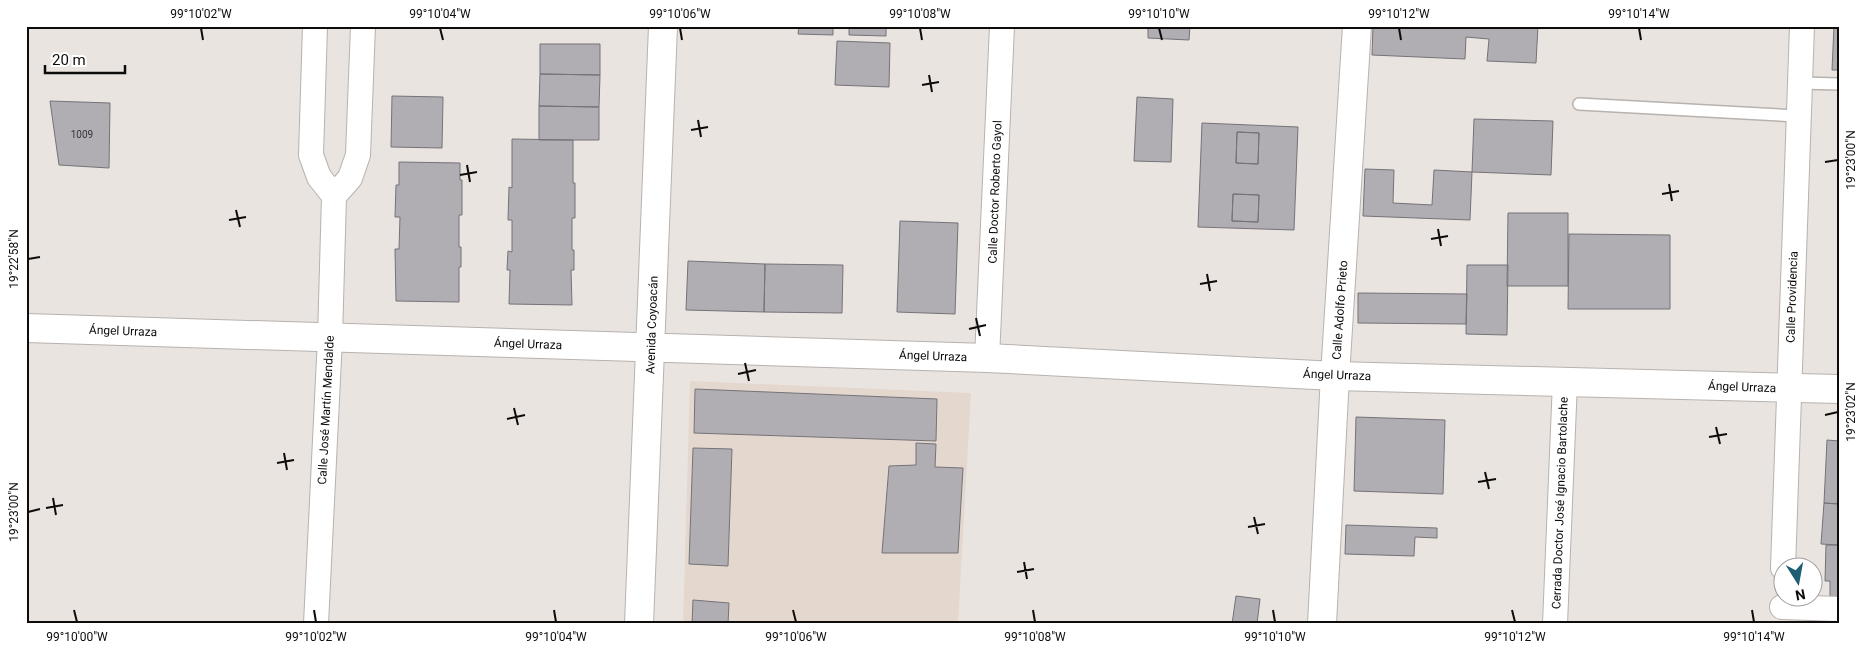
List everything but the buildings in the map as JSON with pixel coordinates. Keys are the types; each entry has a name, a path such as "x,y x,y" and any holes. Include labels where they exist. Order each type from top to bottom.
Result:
{"main road":[{"name":"Avenida Coyoacán","path":"639,624 663,26"},
{"name":"Calle Adolfo Prieto","path":"1322,624 1357,26"},
{"name":"Ángel Urraza","path":"26,328 988,358 1336,376 1839,388"}],"street":[{"path":"315,26 311,155 319,177 334,196 350,178 358,155 363,26"},
{"name":"Calle Doctor Roberto Gayol","path":"988,358 1002,26"},
{"name":"Calle Providencia","path":"1783,558 1802,26"},
{"name":"Calle José Martín Mendalde","path":"316,624 330,338 334,196"},
{"name":"Cerrada Doctor José Ignacio Bartolache","path":"1555,624 1565,381"},
{"path":"1801,608 1839,610"}],"lane":[{"path":"1800,83 1839,84"},
{"path":"1579,104 1798,116"}],"shaded area":[{"path":"690,381 971,393 958,624 683,624"}]}
